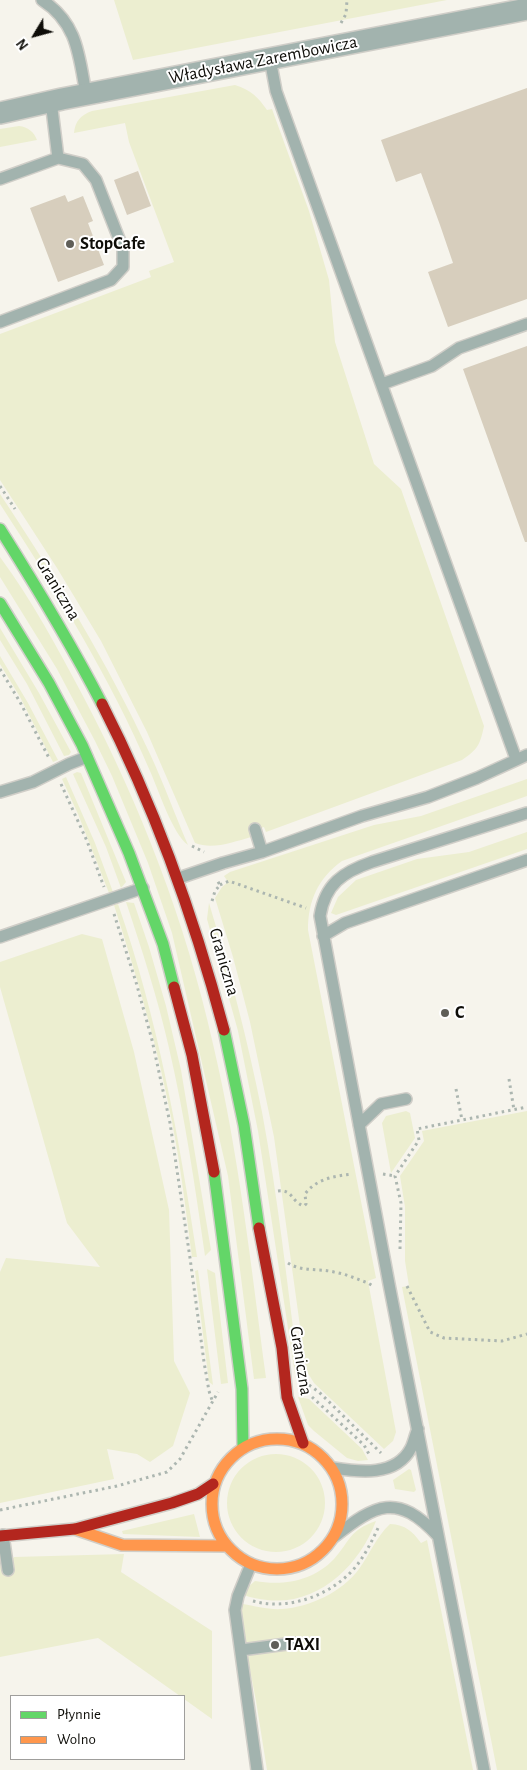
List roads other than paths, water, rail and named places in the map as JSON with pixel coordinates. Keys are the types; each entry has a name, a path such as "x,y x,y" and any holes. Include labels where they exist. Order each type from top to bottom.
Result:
{"main road":[{"name":"Graniczna","path":"0,529 73,648 122,740 179,878 204,952 225,1030 241,1108 263,1252 284,1356 287,1399 303,1443"},
{"path":"0,603 49,683 87,758 130,853 163,944 192,1055 213,1166 242,1400 243,1447"},
{"path":"230,1426 242,1400"},
{"path":"2,1536 75,1529 189,1497 213,1484 228,1460 243,1447 266,1439 291,1439 303,1443 320,1454 333,1468 342,1491 342,1515 334,1537 319,1555 299,1566 276,1570 251,1564 226,1546 217,1530 212,1514 213,1484"},
{"path":"149,1509 177,1490"},
{"path":"75,1529 122,1544 226,1546"}],"street":[{"name":"Władysława Zarembowicza","path":"0,112 527,9"}],"lane":[{"path":"42,0 55,9 69,27 78,50 86,94"},
{"path":"179,878 262,852 362,816 436,794 478,778 521,757 382,384 276,91 270,59"},
{"path":"51,101 58,158"},
{"path":"0,179 58,158 83,164 96,180 123,249 123,267 111,280 0,322"},
{"path":"382,384 432,366 459,348 527,324"},
{"path":"0,782 5,791 33,782 87,758"},
{"path":"484,1770 359,1125 320,913 325,896 335,882 354,868 527,814"},
{"path":"255,829 262,852"},
{"path":"323,936 345,923 527,860"},
{"path":"0,937 143,888"},
{"path":"359,1125 381,1104 406,1099"},
{"path":"333,1468 370,1472 395,1464 410,1450 418,1429"},
{"path":"334,1537 359,1517 390,1506 405,1510 424,1521 439,1537"},
{"path":"2,1536 8,1570"},
{"path":"251,1564 238,1596 235,1610 257,1770"},
{"path":"240,1650 294,1643"}],"place":[{"name":"StopCafe","path":"70,244"},
{"name":"C","path":"445,1013"},
{"name":"TAXI","path":"275,1645"}]}
